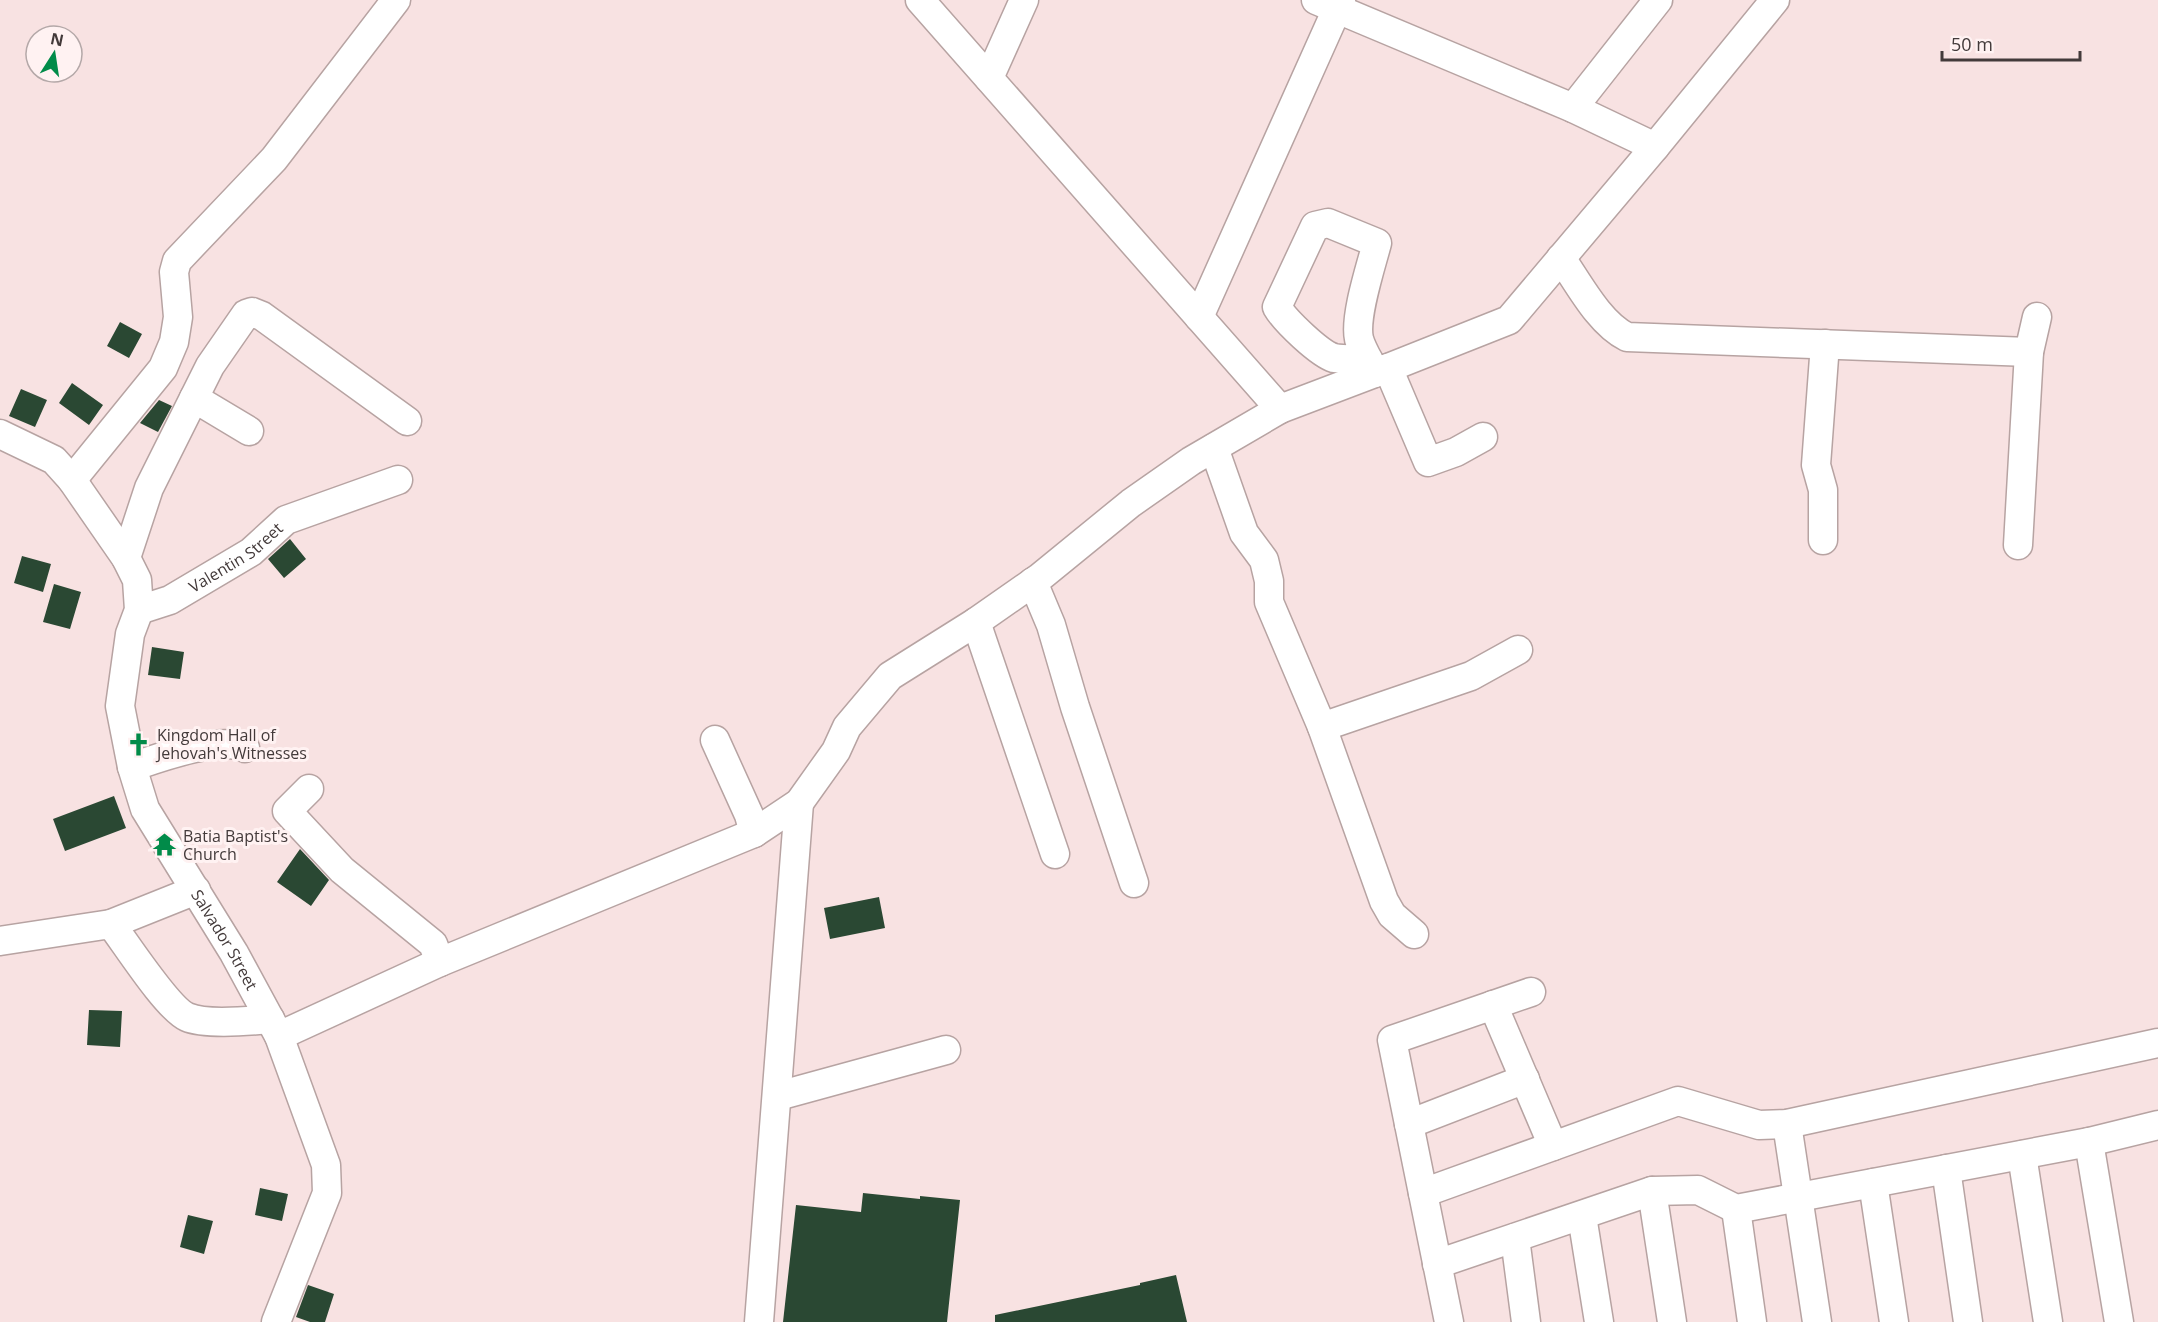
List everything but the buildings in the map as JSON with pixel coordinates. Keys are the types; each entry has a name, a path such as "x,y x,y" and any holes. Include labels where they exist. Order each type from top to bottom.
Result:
{"street":[{"path":"72,480 163,368 174,342 178,317 174,272 177,261 274,159 396,0"},
{"path":"920,0 1280,409"},
{"path":"989,78 1024,0"},
{"path":"1573,108 1658,0"},
{"path":"111,924 165,997 188,1017 275,1028 754,833 799,803 836,751 847,726 890,676 976,622 1033,582 1131,503 1191,461 1280,409 1377,367 1509,320 1775,0"},
{"path":"1199,317 1331,3 1573,108 1655,147"},
{"path":"1377,367 1327,356 1277,308 1315,226 1328,223 1377,243 1360,313 1359,338 1377,367 1428,462 1456,452 1483,437"},
{"path":"1561,258 1603,318 1616,332 1627,337 2029,352"},
{"path":"126,558 149,488 210,366 246,314 252,312 262,316 407,421"},
{"path":"2018,545 2029,352 2037,317"},
{"path":"1823,540 1823,490 1816,465 1825,344"},
{"path":"194,398 249,431"},
{"name":"Salvador Street","path":"0,434 54,460 72,480 126,558 137,580 138,610 130,634 120,706 132,767 145,809 196,891 275,1028 326,1165 327,1193 276,1322"},
{"path":"1214,448 1244,533 1264,560 1269,581 1269,602 1322,727 1384,901 1392,915 1414,934"},
{"name":"Valentin Street","path":"138,610 170,600 251,552 286,520 398,480"},
{"path":"1033,582 1051,625 1075,707 1134,883"},
{"path":"976,622 1055,855"},
{"path":"1322,727 1471,676 1518,650"},
{"path":"715,740 749,815 754,833"},
{"path":"132,767 188,749 237,744 245,748"},
{"path":"309,789 287,811 342,870 433,944 440,962"},
{"path":"759,1322 799,803"},
{"path":"0,941 111,924 196,891"},
{"path":"1449,1322 1392,1040 1532,992"},
{"path":"1493,1005 1553,1146"},
{"path":"1423,1193 1678,1101 1759,1125 1787,1124 2158,1043"},
{"path":"778,1095 946,1050"},
{"path":"1409,1124 1525,1079"},
{"path":"1787,1124 1817,1322"},
{"path":"1437,1264 1652,1191 1698,1190 1736,1209 2089,1142 2158,1125"},
{"path":"2089,1142 2119,1322"},
{"path":"2022,1155 2048,1322"},
{"path":"1946,1169 1968,1322"},
{"path":"1873,1183 1894,1322"},
{"path":"1652,1191 1672,1322"},
{"path":"1736,1209 1752,1322"},
{"path":"1582,1216 1599,1322"},
{"path":"1515,1238 1526,1322"}],"place":[{"name":"Kingdom Hall of Jehovah's Witnesses","path":"139,744"},
{"name":"Batia Baptist's Church","path":"165,845"}]}
